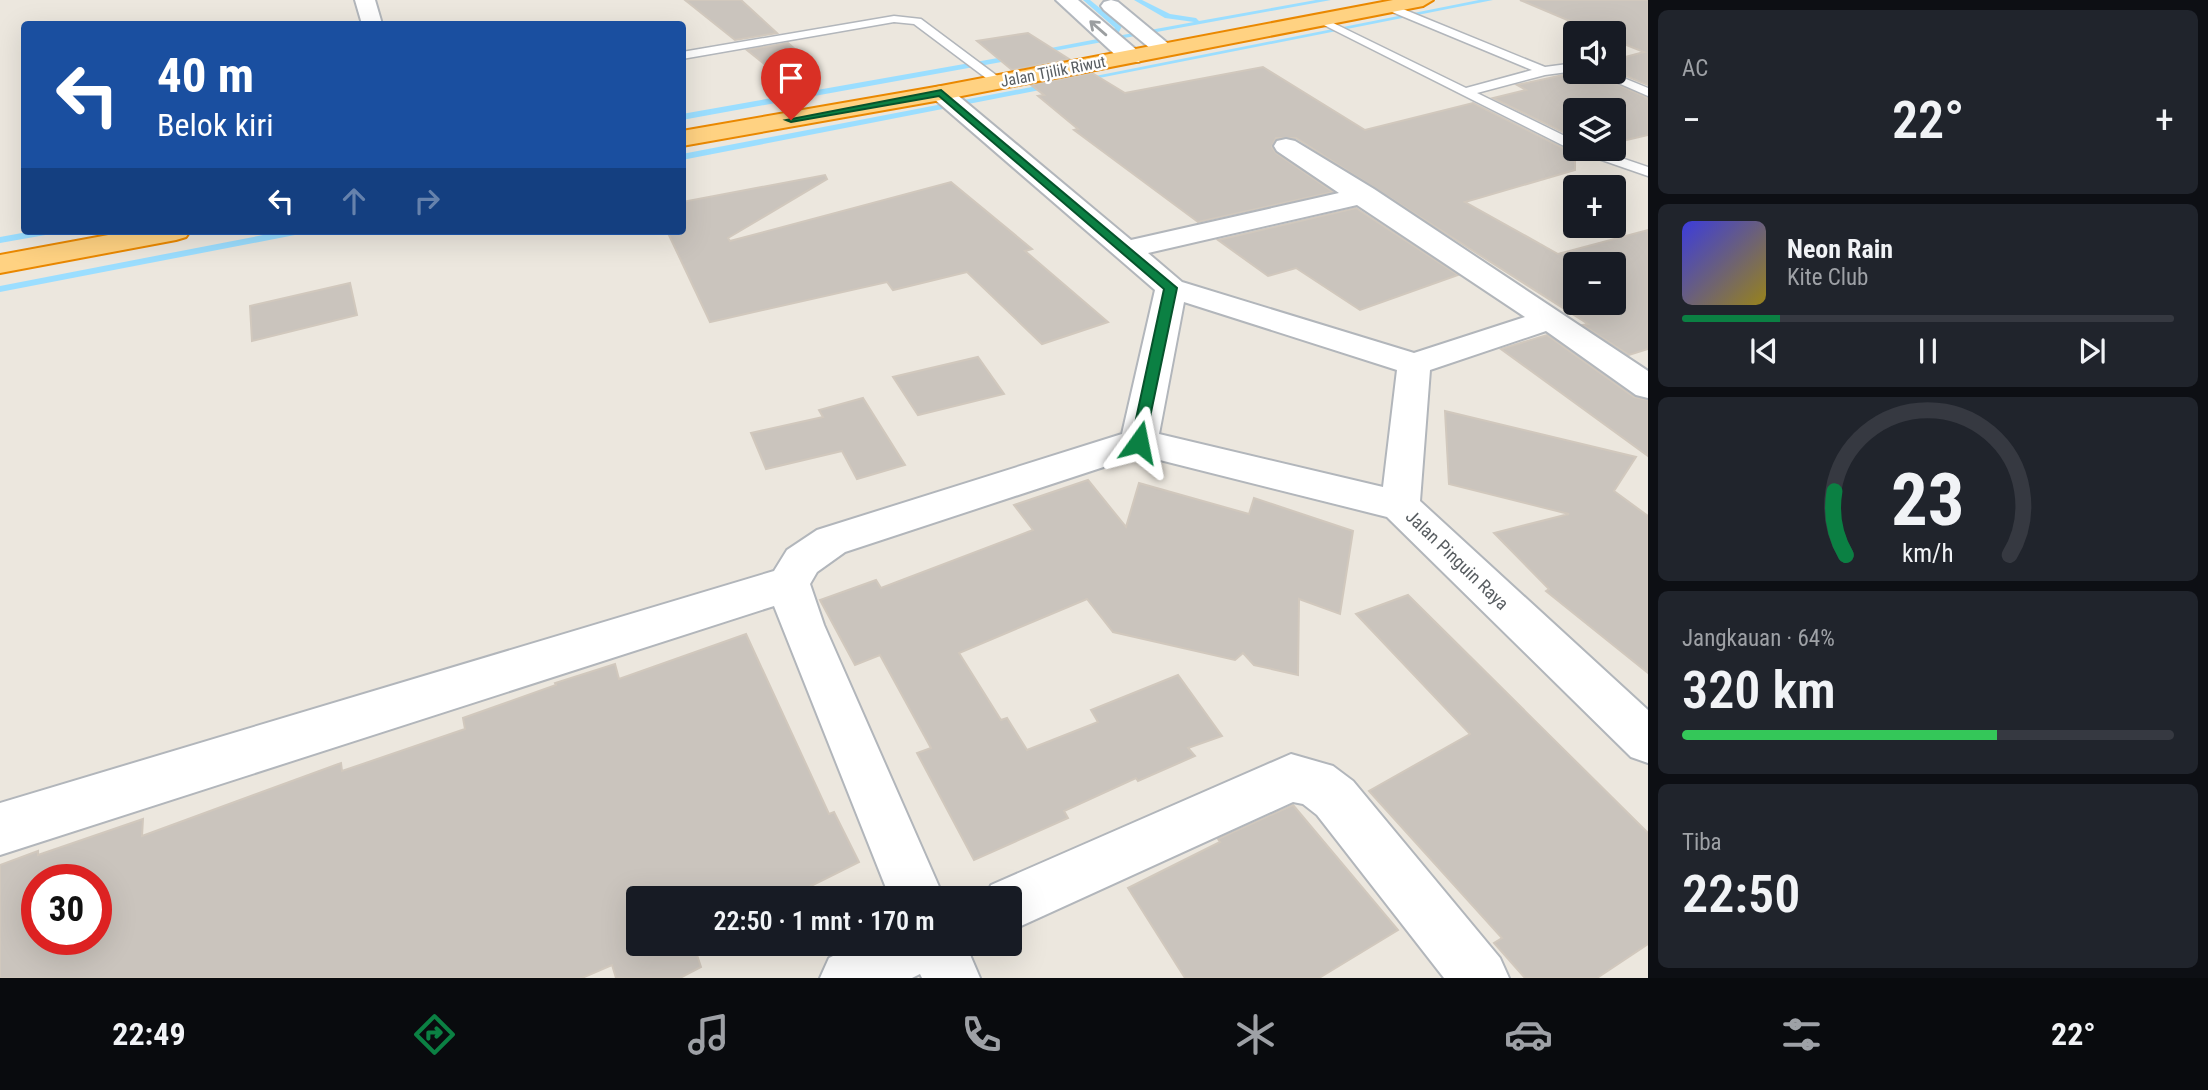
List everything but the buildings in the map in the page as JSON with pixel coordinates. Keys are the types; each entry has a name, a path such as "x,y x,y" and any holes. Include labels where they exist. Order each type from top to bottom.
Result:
{"highway":[{"name":"Jalan Tjilik Riwut","path":"686,138 941,93 1423,0"},
{"path":"0,264 155,235"}],"street":[{"path":"365,0 371,21"},
{"path":"1066,0 1131,57"},
{"path":"1104,0 1164,50"},
{"path":"941,93 1171,288 1414,364 1550,318"},
{"path":"1286,146 1550,318 1648,387"},
{"path":"1128,249 1364,195"},
{"path":"0,829 789,584 802,561 831,541 1139,442 1171,288"},
{"path":"1400,506 1414,364"},
{"name":"Jalan Pinguin Raya","path":"1139,442 1400,506 1648,741"},
{"path":"789,584 802,625 912,886"},
{"path":"1022,899 1291,778 1315,783 1335,798 1480,978"},
{"path":"849,978 896,956"},
{"path":"942,956 951,978"}],"lane":[{"path":"1389,7 1544,71"},
{"path":"686,55 894,19 907,19 917,21 998,81"},
{"path":"1321,21 1563,140"},
{"path":"1465,92 1544,71 1563,69"},
{"path":"1626,83 1648,92"},
{"path":"1616,161 1648,172"}],"waterway":[{"path":"1086,0 1119,28 1111,39"},
{"path":"1137,0 1168,16 1196,20"},
{"path":"1035,53 1328,0"},
{"path":"1079,80 1490,0"},
{"path":"686,116 1015,57"},
{"path":"686,156 1052,85"},
{"path":"0,240 28,235"},
{"path":"0,289 279,235"}],"route":[{"path":"791,120 941,93 1171,288 1139,442"}]}
